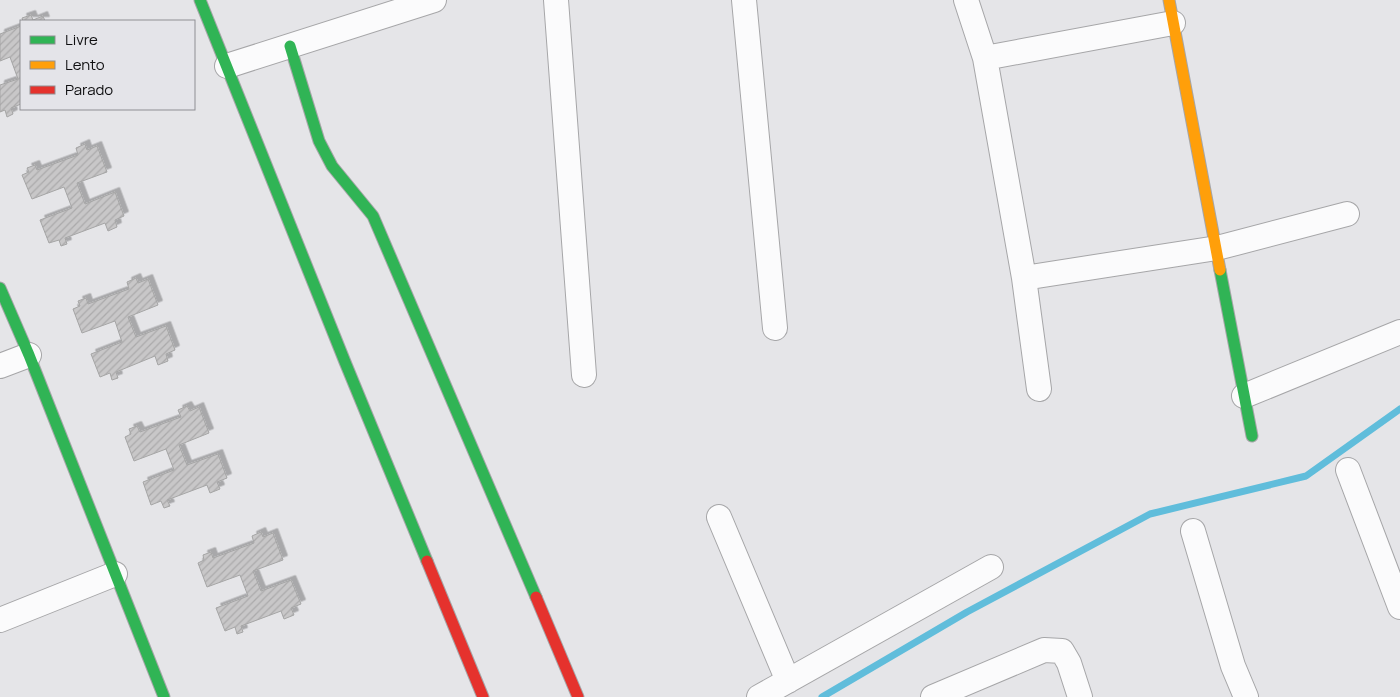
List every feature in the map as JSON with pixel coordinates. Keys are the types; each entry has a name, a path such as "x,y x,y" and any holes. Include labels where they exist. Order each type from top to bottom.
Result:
{"street":[{"path":"200,0 344,362 483,697"},
{"path":"227,66 434,0"},
{"path":"556,0 584,375"},
{"path":"744,0 775,328"},
{"path":"966,0 985,58 1024,278 1039,389"},
{"path":"985,58 1171,11 1252,436"},
{"path":"290,46 318,141 332,166 373,216 578,697"},
{"path":"1024,278 1216,248 1347,214"},
{"path":"0,288 29,355 164,697"},
{"path":"1244,396 1400,332"},
{"path":"0,366 29,355"},
{"path":"1348,470 1400,607"},
{"path":"719,517 788,680"},
{"path":"1192,531 1233,666 1246,697"},
{"path":"759,697 992,567"},
{"path":"0,620 115,574"},
{"path":"933,697 1044,650 1062,651 1069,663 1080,697"}],"building":[{"path":"31,15 33,20 23,20 22,18"},
{"path":"43,16 45,20 33,20"},
{"path":"20,26 20,104 11,108 13,114 7,117 5,110 0,112 0,85 18,79 10,57 0,61 0,34"},
{"path":"85,144 87,150 97,146 107,172 77,183 85,204 115,192 124,216 115,220 117,227 108,231 105,223 65,238 67,244 61,246 59,240 49,243 40,220 72,208 64,187 32,199 22,175 29,172 27,168 35,165 37,170 78,155 76,148"},
{"path":"136,278 138,283 148,279 158,305 128,317 136,337 166,326 175,350 166,354 168,361 158,365 155,356 116,372 118,378 112,380 110,373 100,377 91,354 122,342 115,321 82,333 73,309 80,306 78,301 86,298 88,304 129,289 127,282"},
{"path":"187,406 190,411 199,407 209,433 179,445 187,465 218,454 227,478 217,482 220,489 210,493 207,485 167,500 170,506 164,508 161,501 151,505 143,482 174,470 166,449 134,461 125,437 131,434 129,429 137,426 140,432 181,417 178,410"},
{"path":"261,532 263,537 273,533 283,560 253,571 261,591 291,580 301,604 291,608 294,615 284,619 281,611 241,626 243,632 237,634 235,627 225,631 216,608 248,596 240,575 207,587 198,563 204,560 203,555 211,552 213,558 254,543 252,536"}],"waterway":[{"path":"822,697 967,612 1150,514 1306,476 1400,409"}],"traffic: fast":[{"path":"200,0 427,561"},
{"path":"290,46 319,141 332,166 373,216 536,597"},
{"path":"1220,270 1252,436"},
{"path":"0,288 29,355 164,697"}],"traffic: slow":[{"path":"1169,0 1220,270"}],"traffic: jam":[{"path":"427,561 483,697"},
{"path":"536,597 578,697"}]}
